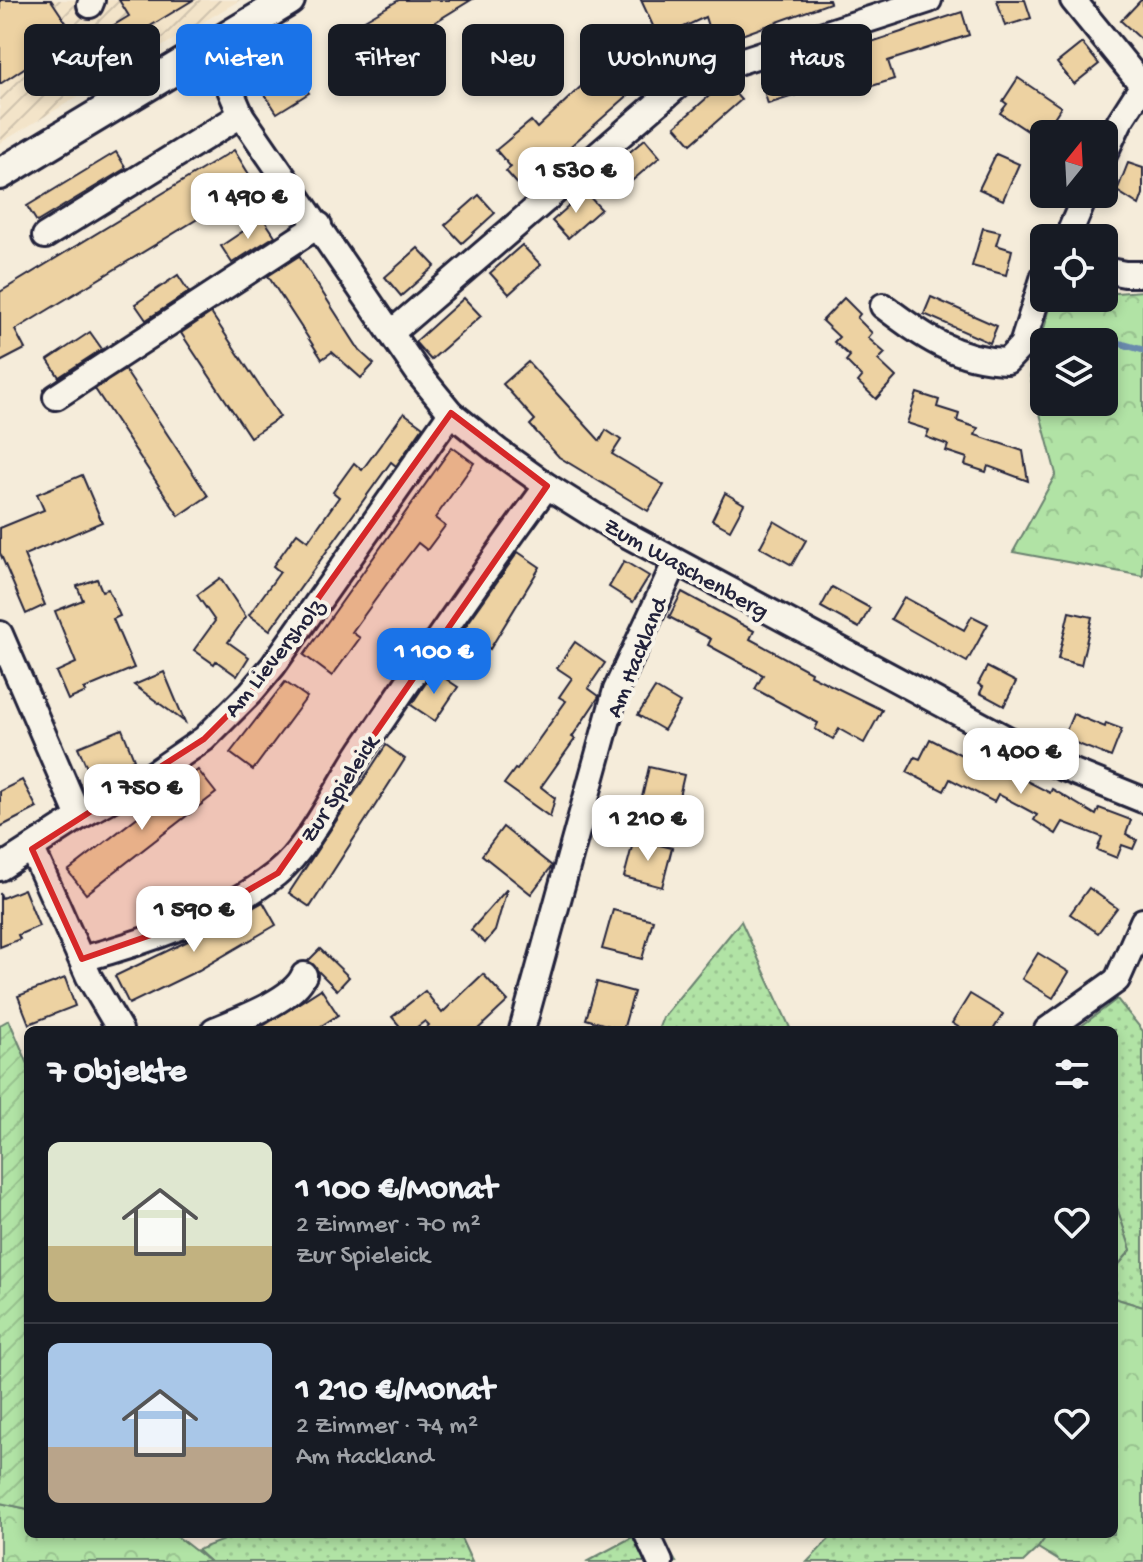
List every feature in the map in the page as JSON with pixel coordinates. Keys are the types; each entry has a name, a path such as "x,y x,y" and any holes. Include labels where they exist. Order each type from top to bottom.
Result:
{"main road":[{"path":"247,24 289,0"},
{"path":"0,174 176,66"}],"street":[{"path":"391,333 680,84 697,75 929,0"},
{"path":"1073,0 1143,85 1118,125"},
{"name":"Zum Waschenberg","path":"233,96 241,115 419,374 451,413 547,486 675,563 1039,757 1143,800"},
{"path":"45,236 241,115"},
{"path":"56,397 319,225"},
{"path":"1118,273 1143,274"},
{"path":"883,306 945,347 979,361 1007,361 1022,345 1033,312"},
{"name":"Am Lieversholz","path":"0,868 79,817 140,783 204,739 251,692 273,666 451,413"},
{"name":"Zur Spieleick","path":"82,959 121,948 200,918 278,873 301,845 448,621 547,486"},
{"name":"Am Hackland","path":"523,1026 616,690 675,563"},
{"path":"0,634 79,817"},
{"path":"32,849 82,959 118,1026"},
{"path":"1053,1026 1117,980 1143,921"},
{"path":"223,1026 276,1001 301,984 304,975"},
{"path":"649,1538 660,1562"}],"highlighted area":[{"path":"451,413 547,486 278,873 200,918 82,959 32,849 204,739 251,692"}],"shaded area":[{"path":"0,0 240,0 200,24 176,24 176,38 160,48 160,24 24,24 24,96 79,96 0,143"}],"green space":[{"path":"1143,291 1143,576 1013,552 1056,474 1041,416 1118,416 1118,328 1044,328 1049,312 1118,312 1118,293"},
{"path":"741,921 789,1026 660,1026 663,1017"},
{"path":"1117,999 1143,1031 1143,1307 1118,1299 1118,1265 1131,1250 1118,1211 1118,1026 1081,1026"},
{"path":"9,1020 24,1055 24,1508 0,1503 0,1025"},
{"path":"1118,1211 1131,1250 1118,1265"},
{"path":"1118,1299 1143,1307 1143,1562 1061,1562 1038,1548 1045,1538 1118,1538"},
{"path":"0,1503 24,1508 24,1538 179,1538 210,1562 0,1562"},
{"path":"228,1538 461,1538 472,1562 210,1562 197,1550"},
{"path":"631,1538 661,1538 676,1562 586,1562"},
{"path":"830,1538 1045,1538 1023,1562 807,1562"}],"building":[{"path":"0,0 51,0 67,24 24,24 24,68 0,84"},
{"path":"119,0 193,0 154,24 116,24 129,16"},
{"path":"399,0 471,0 432,24 358,24"},
{"path":"641,0 829,0 830,3 772,24 761,24 761,28 745,34 745,24 707,24 705,17 690,24 652,24"},
{"path":"997,0 1025,0 1031,18 1005,26"},
{"path":"1143,0 1143,41 1121,21"},
{"path":"962,12 969,35 888,61 894,79 872,86 872,42"},
{"path":"1082,43 1099,64 1074,84 1057,63"},
{"path":"1018,78 1061,107 1052,120 1030,120 1030,132 1000,113 1007,104 1003,101"},
{"path":"580,87 580,96 627,96 522,189 506,171 511,167 496,150 531,121 537,128"},
{"path":"266,96 304,96 277,113"},
{"path":"709,96 737,96 741,100 691,144 675,126"},
{"path":"766,96 793,96 768,104"},
{"path":"645,139 660,157 627,185 612,167"},
{"path":"234,150 255,184 15,330 25,349 0,362 0,292"},
{"path":"116,152 126,168 37,222 27,206"},
{"path":"996,154 1019,164 1003,200 979,189"},
{"path":"1128,163 1143,168 1143,194 1139,205 1118,192"},
{"path":"585,192 601,209 568,238 552,221"},
{"path":"479,195 495,213 462,243 445,225"},
{"path":"263,218 275,236 232,263 221,246"},
{"path":"983,228 1000,232 996,245 1012,250 1006,275 972,266"},
{"path":"522,245 541,265 509,294 490,273"},
{"path":"418,248 435,266 401,296 385,277"},
{"path":"299,256 360,351 374,364 361,378 332,352 322,359 268,276"},
{"path":"178,275 189,292 146,320 135,304"},
{"path":"931,297 997,326 990,343 924,314"},
{"path":"464,298 481,316 431,360 415,342"},
{"path":"844,298 860,314 857,318 872,333 868,338 885,353 878,360 896,377 876,399 858,382 862,377 846,361 850,356 834,342 839,337 822,321"},
{"path":"211,313 280,417 250,437 181,333"},
{"path":"90,332 102,349 59,377 48,360"},
{"path":"528,362 600,441 606,430 621,440 612,454 664,485 648,511 559,457 530,425 535,420 503,384"},
{"path":"125,370 208,496 179,516 95,389"},
{"path":"917,393 939,400 937,407 959,414 957,421 978,428 975,435 1023,451 1028,481 988,466 986,472 965,465 967,458 946,451 948,445 926,437 929,430 907,423"},
{"path":"404,413 423,427 396,466 391,462 270,630 249,615 280,572 273,566 297,533 308,541 339,497 333,492 354,463 362,470"},
{"path":"452,447 474,463 435,518 445,526 427,550 418,543 391,578 352,632 360,638 332,676 304,655"},
{"path":"82,475 102,522 24,555 45,605 26,614 0,553 0,528 44,510 37,494"},
{"path":"725,493 744,504 730,530 712,520"},
{"path":"774,521 806,540 792,565 760,547"},
{"path":"518,552 540,567 490,649 463,630"},
{"path":"624,561 649,576 633,602 609,587"},
{"path":"220,578 246,617 228,642 249,657 237,676 194,650 215,621 197,595"},
{"path":"97,579 102,591 108,589 120,616 113,619 134,668 84,689 86,692 68,700 56,672 76,663 55,611 83,600 77,586"},
{"path":"832,587 870,608 859,628 821,607"},
{"path":"682,592 754,631 750,639 811,672 810,675 882,710 864,743 839,729 833,739 815,729 818,723 755,689 763,675 708,645 711,639 669,617"},
{"path":"904,597 964,630 972,616 988,624 967,662 891,619"},
{"path":"1069,612 1092,617 1081,665 1058,659"},
{"path":"575,642 605,663 588,688 598,698 572,737 575,739 541,787 555,798 550,817 504,784 566,701 559,697 572,678 557,668"},
{"path":"987,667 1016,682 1004,706 980,693 983,687 978,684"},
{"path":"434,671 458,687 435,721 411,705"},
{"path":"164,672 185,722 134,685"},
{"path":"285,682 307,697 253,770 230,753"},
{"path":"655,688 680,703 664,730 638,715"},
{"path":"1073,714 1105,727 1106,723 1122,729 1111,757 1063,738"},
{"path":"122,729 134,759 91,777 78,747"},
{"path":"930,739 987,768 990,762 1050,793 1052,789 1096,815 1099,808 1131,820 1126,834 1137,840 1133,849 1122,845 1117,858 1097,850 1102,837 1063,822 1056,834 1034,820 1037,815 998,794 994,802 950,779 944,791 907,772 915,757 920,759"},
{"path":"386,745 405,759 310,907 289,893"},
{"path":"649,767 684,775 675,814 640,806"},
{"path":"198,770 216,793 86,894 68,871"},
{"path":"22,780 37,808 0,827 0,791"},
{"path":"503,827 552,866 531,894 482,855"},
{"path":"634,839 672,848 662,887 624,877"},
{"path":"1089,888 1117,908 1098,933 1070,914"},
{"path":"24,889 39,926 18,935 20,939 0,947 0,893 2,898"},
{"path":"507,889 495,931 485,943 471,930"},
{"path":"263,902 276,925 199,970 129,1004 115,976"},
{"path":"613,910 653,920 642,959 602,949"},
{"path":"320,949 349,977 337,990 308,961"},
{"path":"1038,953 1069,972 1053,998 1022,979"},
{"path":"483,974 508,1001 481,1026 428,1026 425,1021 418,1026 400,1026 392,1017 425,991 442,1013"},
{"path":"65,978 75,1006 29,1024 18,996"},
{"path":"597,982 634,992 624,1026 610,1026 586,1019"},
{"path":"321,989 338,1015 321,1026 263,1026"},
{"path":"970,994 1003,1014 996,1026 957,1026 952,1023"}],"waterway":[{"path":"1118,343 1143,350"}]}
